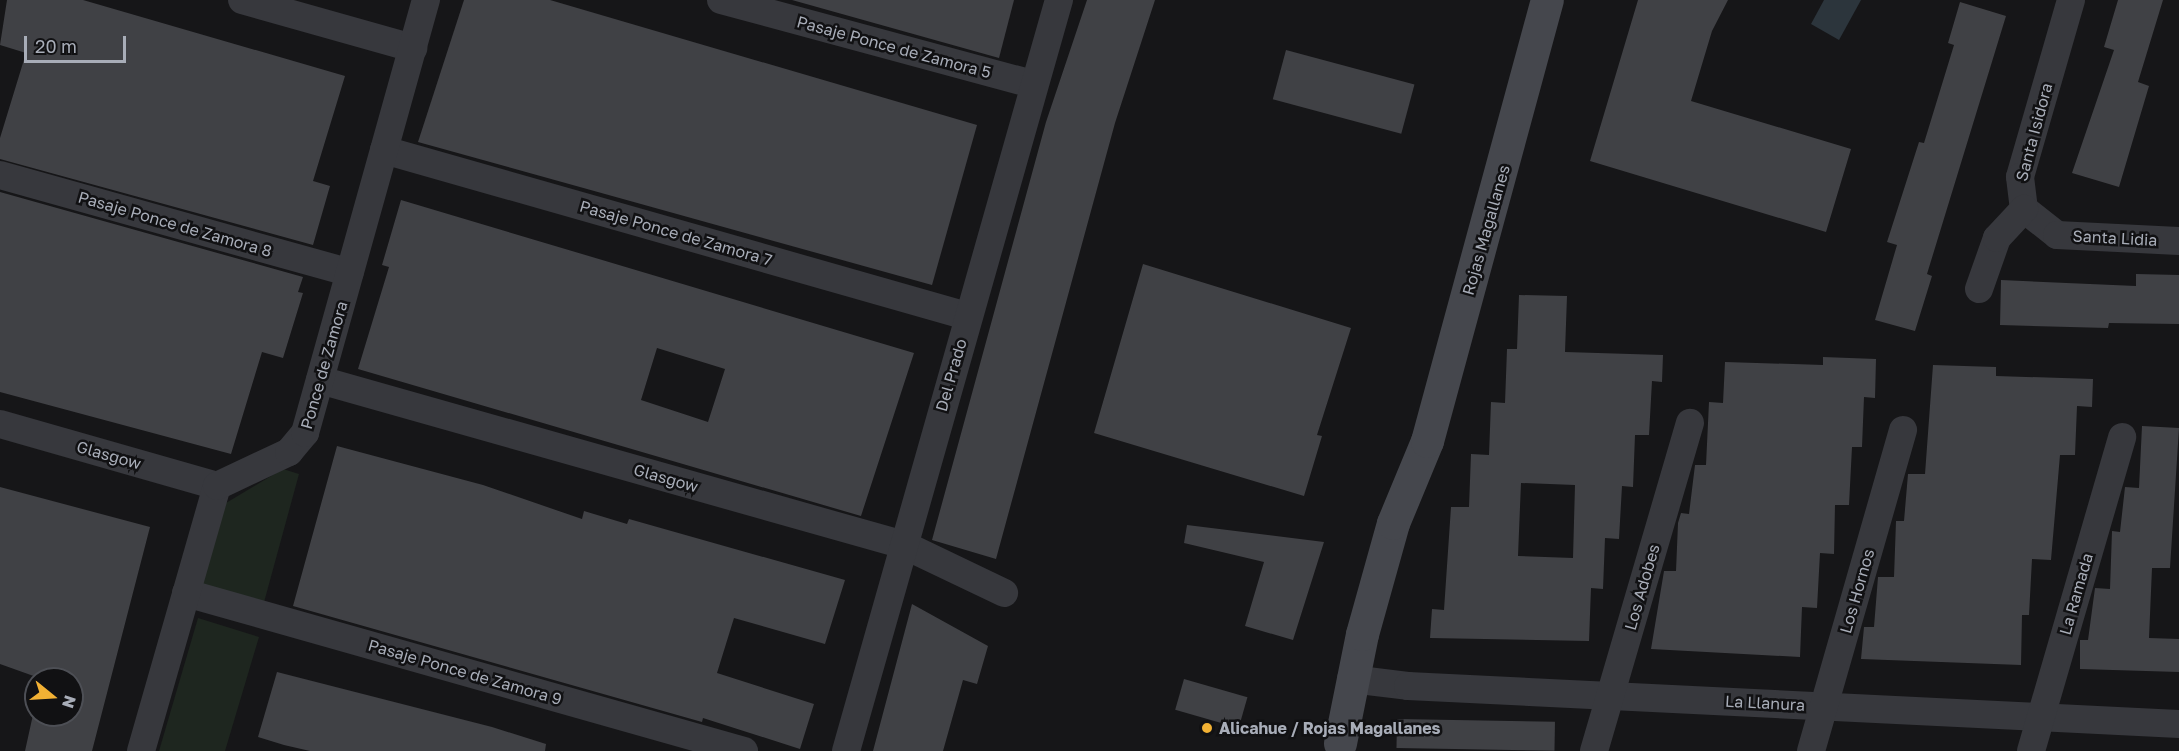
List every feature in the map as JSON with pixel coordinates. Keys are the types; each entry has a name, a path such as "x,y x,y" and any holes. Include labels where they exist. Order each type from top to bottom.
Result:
{"street":[{"path":"242,0 412,48"},
{"name":"Ponce de Zamora","path":"217,486 278,458 299,442 320,380 426,0"},
{"name":"Pasaje Ponce de Zamora 5","path":"721,0 1032,84"},
{"name":"Del Prado","path":"846,751 1032,84 1059,0"},
{"name":"Santa Isidora","path":"2024,210 2020,177 2071,0"},
{"name":"Rojas Magallanes","path":"1339,747 1359,680 1394,523 1427,441 1549,6"},
{"name":"Pasaje Ponce de Zamora 7","path":"384,150 967,316"},
{"name":"Pasaje Ponce de Zamora 8","path":"0,175 350,273"},
{"path":"1979,289 1997,238 2024,210"},
{"name":"Santa Lidia","path":"2024,210 2042,228 2057,235 2179,241"},
{"name":"Glasgow","path":"320,380 904,545 1004,593"},
{"name":"Los Adobes","path":"1594,751 1690,423"},
{"name":"Glasgow","path":"0,424 217,486"},
{"name":"Los Hornos","path":"1811,751 1903,430"},
{"name":"La Ramada","path":"2031,751 2122,437"},
{"path":"141,751 217,486"},
{"name":"Pasaje Ponce de Zamora 9","path":"186,593 744,751"},
{"name":"La Llanura","path":"1359,680 1610,696 2179,724"}],"shaded area":[{"path":"1824,0 1861,0 1839,40 1811,24"},
{"path":"283,469 299,474 263,606 201,584 226,503"},
{"path":"198,618 259,637 225,751 159,751"}],"building":[{"path":"7,0 83,0 345,76 313,181 330,186 313,245 0,159 0,138 26,53 0,45"},
{"path":"464,0 550,0 977,125 932,285 418,142"},
{"path":"792,0 1014,0 999,58"},
{"path":"1087,0 1155,0 1115,123 996,559 932,540 1046,122"},
{"path":"1638,0 1728,0 1712,31 1691,101 1851,149 1826,232 1590,161"},
{"path":"2118,0 2163,0 2138,82 2149,86 2119,187 2072,173 2114,50 2104,47"},
{"path":"1960,2 2006,16 1927,274 1932,276 1915,331 1875,320 1897,245 1887,242 1919,142 1924,143 1954,45 1948,43"},
{"path":"1286,50 1414,84 1401,134 1273,99"},
{"path":"0,192 303,277 298,292 303,293 283,358 262,352 231,454 0,392"},
{"path":"401,200 914,353 861,516 358,369 389,267 382,265","holes":["657,348 725,369 708,422 641,400"]},
{"path":"1143,264 1351,328 1317,435 1322,436 1304,496 1094,433"},
{"path":"2136,274 2179,275 2179,324 2109,323 2108,328 2000,325 2001,280 2136,286"},
{"path":"1519,295 1567,296 1565,352 1663,355 1662,382 1652,381 1649,435 1635,435 1633,487 1622,486 1619,539 1605,538 1603,589 1591,588 1589,641 1430,638 1432,609 1444,610 1451,507 1469,507 1471,454 1489,455 1491,402 1505,403 1507,349 1517,349","holes":["1521,483 1575,485 1573,558 1518,556"]},
{"path":"1823,357 1876,359 1875,398 1864,397 1862,447 1852,447 1849,505 1835,505 1834,554 1820,553 1817,608 1802,607 1800,657 1651,649 1664,571 1676,571 1678,523 1681,513 1689,514 1695,465 1706,465 1709,402 1723,403 1725,362 1823,365"},
{"path":"1933,365 1996,367 1996,376 2093,379 2092,407 2077,406 2075,455 2060,455 2051,560 2032,559 2029,615 2022,615 2021,665 1861,659 1864,627 1874,627 1878,577 1894,577 1896,521 1904,521 1908,474 1925,474"},
{"path":"2142,426 2179,428 2170,568 2152,568 2149,638 2179,639 2179,672 2080,669 2080,640 2088,640 2095,588 2110,589 2112,531 2120,532 2125,487 2139,488"},
{"path":"337,446 483,485 582,519 584,511 627,524 629,519 845,580 825,644 734,618 717,673 814,704 800,749 703,718 702,722 293,606"},
{"path":"0,487 150,527 92,751 25,751 30,727 84,727 84,667 24,667 24,673 0,664"},
{"path":"1187,525 1324,542 1293,640 1245,626 1264,562 1184,543"},
{"path":"912,604 988,646 977,684 963,680 943,751 873,751"},
{"path":"277,672 492,727 546,744 545,751 310,751 284,745 258,737"},
{"path":"1184,679 1247,697 1239,728 1175,710"},
{"path":"1397,719 1555,722 1554,751 1396,748"}],"place":[{"name":"Alicahue / Rojas Magallanes","path":"1207,728"}]}
